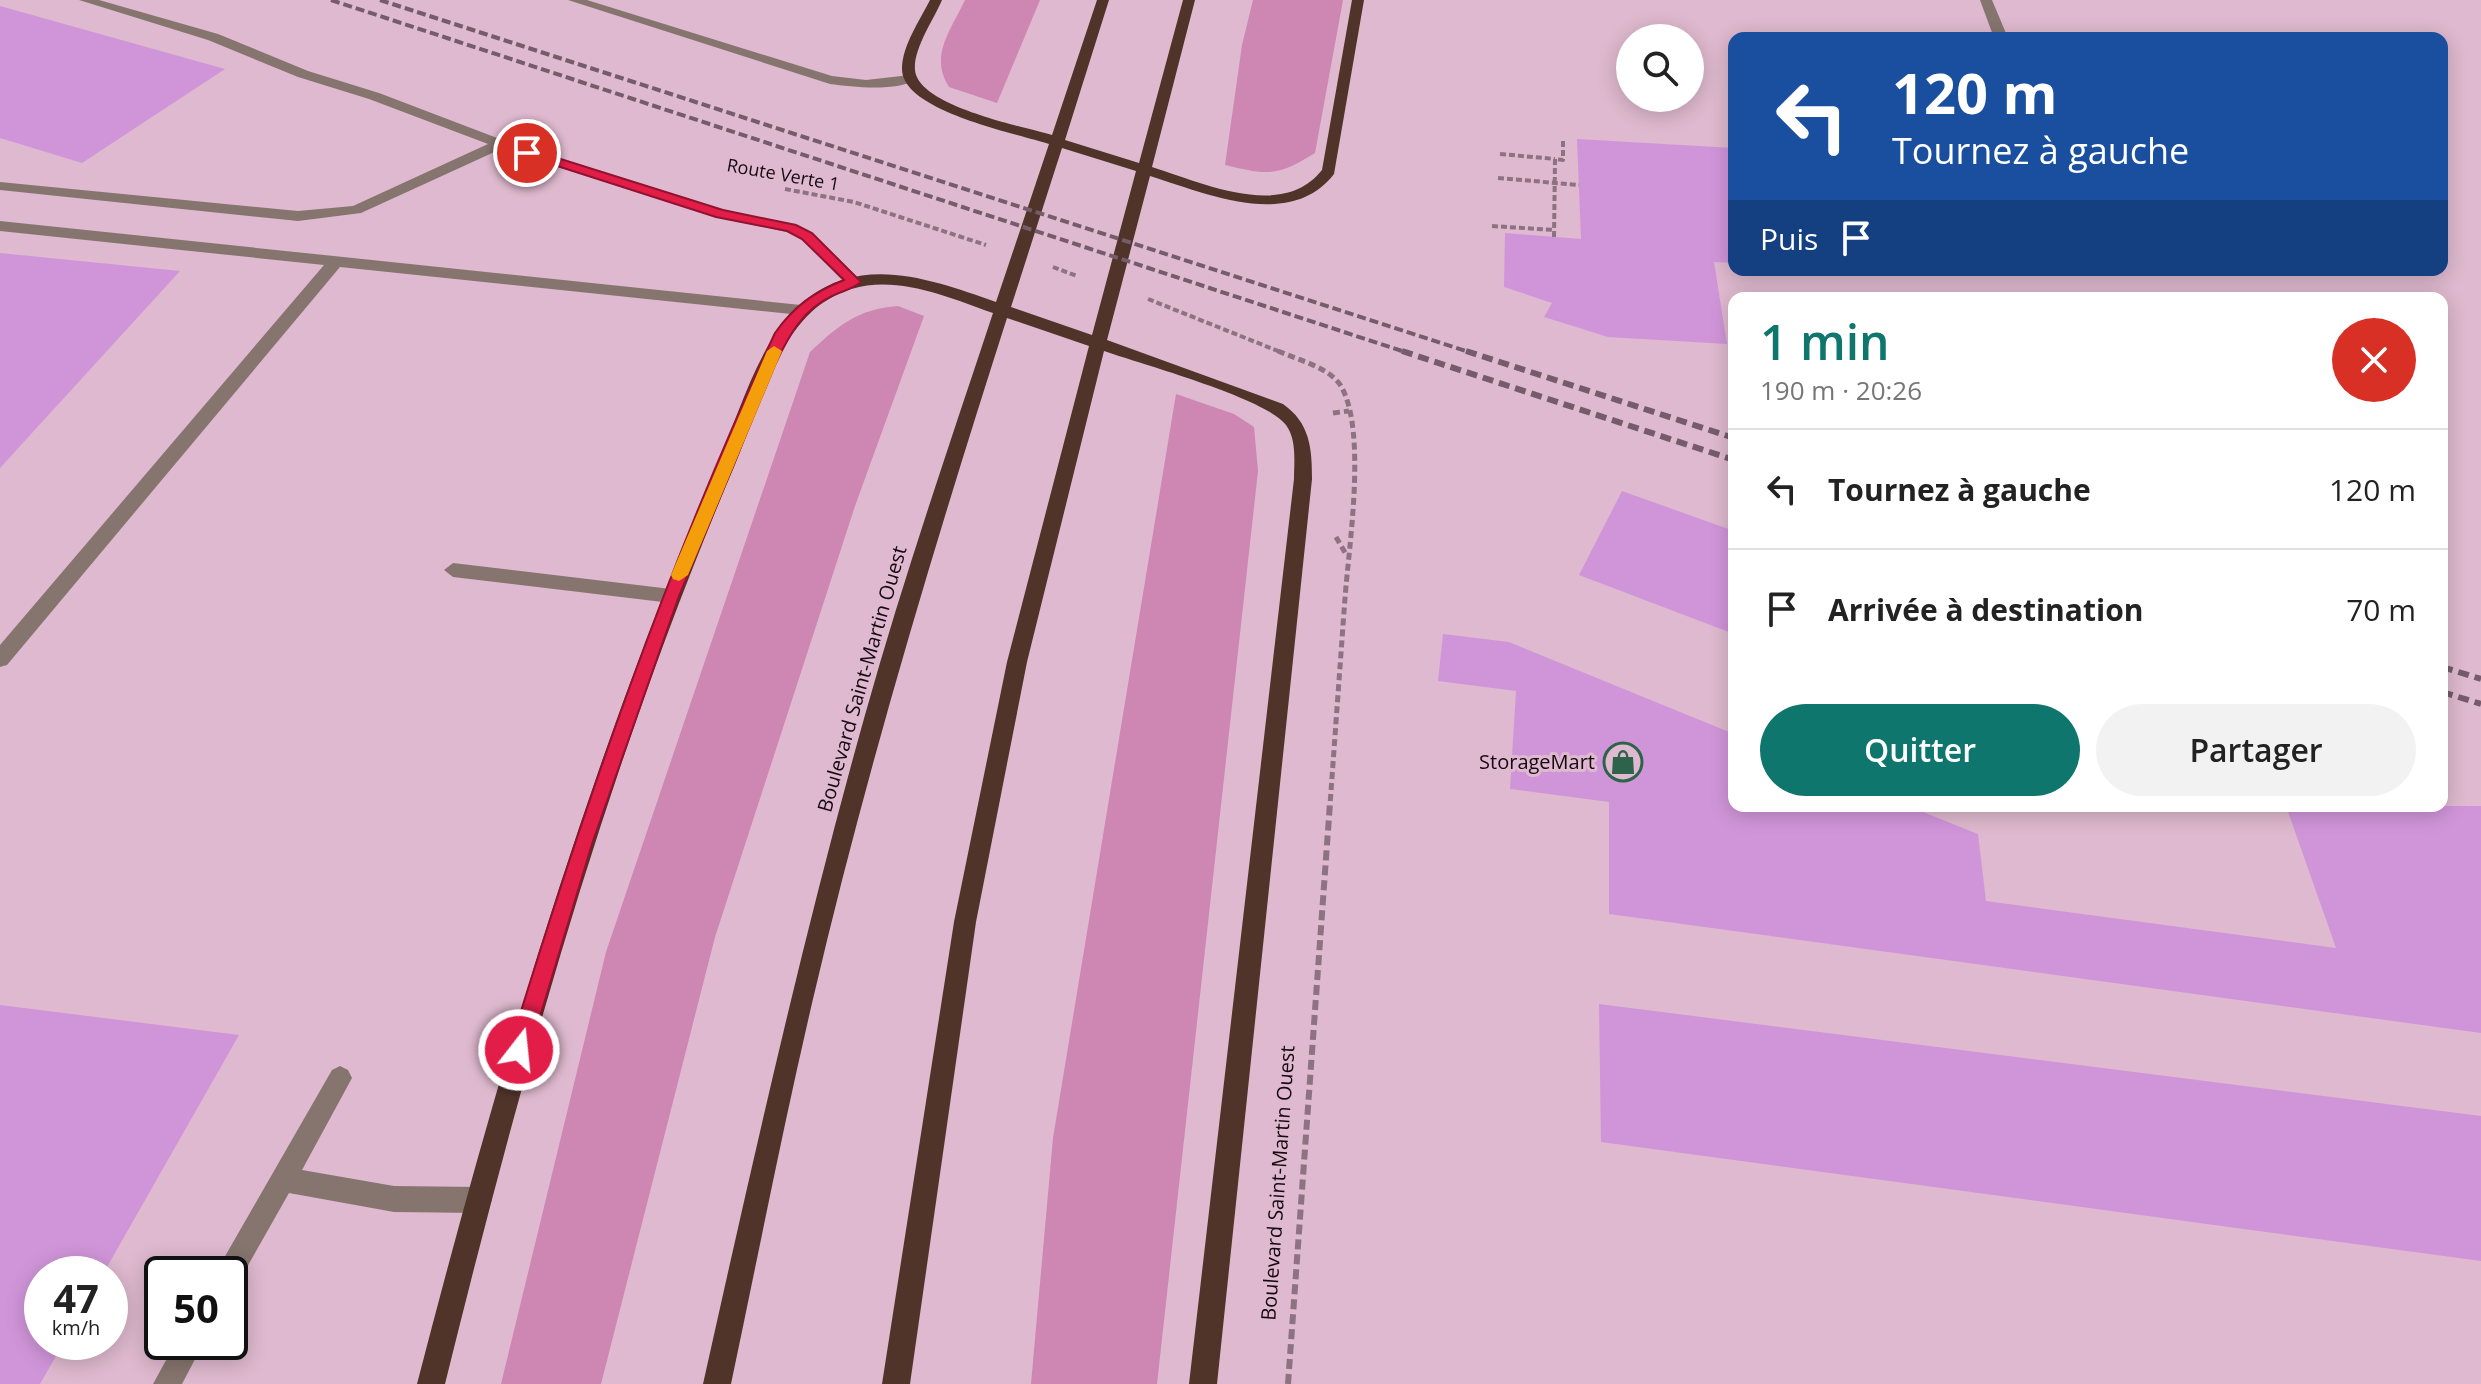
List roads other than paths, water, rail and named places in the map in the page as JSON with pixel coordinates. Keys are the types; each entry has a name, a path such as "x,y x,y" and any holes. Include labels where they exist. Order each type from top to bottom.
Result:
{"main road":[{"path":"936,0 910,57 910,79 927,99 994,124 1210,190 1250,199 1275,200 1299,195 1325,179 1332,164 1358,0"},
{"name":"Boulevard Saint-Martin Ouest","path":"717,1384 797,1014 875,715 915,576 1103,0"},
{"path":"896,1384 965,922 1017,662 1069,452 1189,0"},
{"path":"431,1384 560,912 671,596 776,348 801,310 824,293 854,282 893,277 933,286 1275,406 1298,428 1303,447 1303,479 1203,1384"}],"street":[{"path":"85,0 213,37 303,74 374,96 500,144 721,214 791,228 807,236 854,282"},
{"path":"574,0 841,82 866,84 910,79"},
{"path":"1986,0 1999,32"},
{"path":"0,186 298,216 325,215 356,210 500,144"},
{"path":"0,226 801,310"},
{"path":"0,659 336,261"},
{"path":"453,570 671,596"},
{"path":"239,1256 340,1078"},
{"path":"283,1179 394,1199 479,1200"},
{"path":"167,1384 181,1360"}],"railway":[{"path":"331,0 1408,353"},
{"path":"380,0 1472,353"},
{"path":"1402,351 1728,458"},
{"path":"1466,351 1728,436"},
{"path":"2448,669 2481,679"},
{"path":"2448,694 2481,704"}],"place":[{"name":"StorageMart","path":"1623,762"}]}
